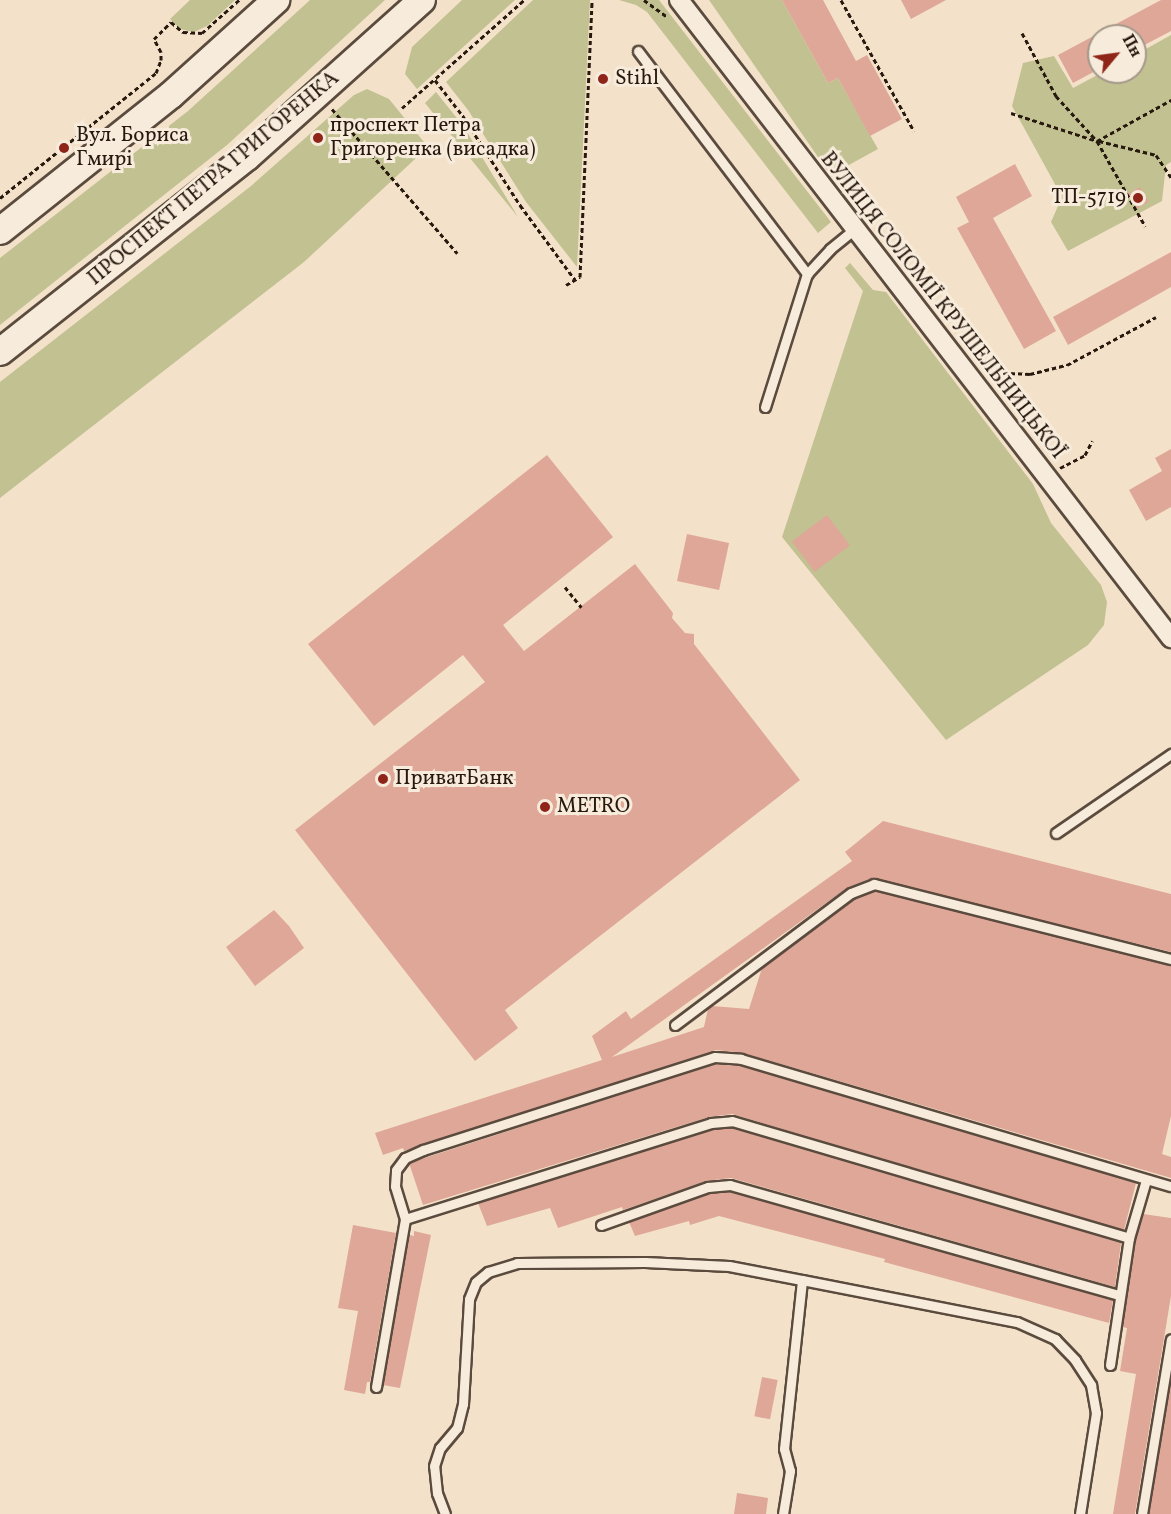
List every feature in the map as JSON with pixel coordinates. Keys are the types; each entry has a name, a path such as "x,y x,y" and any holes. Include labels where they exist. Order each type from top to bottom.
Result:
{"street":[{"path":"0,231 171,95 276,0"},
{"name":"ПРОСПЕКТ ПЕТРА ГРИГОРЕНКА","path":"0,352 247,157 422,0"},
{"name":"ВУЛИЦЯ СОЛОМІЇ КРУШЕЛЬНИЦЬКОЇ","path":"679,0 1171,638"}],"lane":[{"path":"638,51 807,274"},
{"path":"765,407 807,274 830,249 855,229"},
{"path":"1056,833 1171,754"},
{"path":"675,1025 851,893 874,884 1171,959"},
{"path":"376,1387 405,1219 395,1186 396,1170 405,1158 423,1150 715,1057 741,1059 1171,1186"},
{"path":"405,1219 711,1123 732,1121 1129,1238"},
{"path":"1110,1365 1129,1238 1146,1180"},
{"path":"601,1225 708,1187 730,1185 1120,1295"},
{"path":"445,1514 437,1493 434,1466 440,1448 457,1428 463,1404 469,1299 476,1282 488,1272 517,1263 645,1262 729,1266 1017,1322 1055,1339 1075,1360 1091,1385 1096,1413 1080,1514"},
{"path":"783,1514 790,1471 784,1449 802,1280"},
{"path":"1142,1514 1171,1339"}],"path":[{"path":"0,198 156,73 161,60 161,52 154,39 171,22 183,32 202,33 239,0"},
{"path":"402,108 522,0"},
{"path":"566,285 579,278 592,0"},
{"path":"644,0 667,16"},
{"path":"841,0 914,131"},
{"path":"1022,33 1056,96 1097,141 1144,226"},
{"path":"435,80 463,116 520,205 575,280"},
{"path":"319,94 457,253"},
{"path":"1097,141 1171,100"},
{"path":"1011,113 1097,141 1156,155 1171,177"},
{"path":"986,372 1030,374 1067,365 1156,317"},
{"path":"1060,468 1085,455 1092,441"},
{"path":"565,587 581,607"}],"shaded area":[{"path":"190,0 235,0 207,26 194,32 180,29 170,19"},
{"path":"310,0 385,0 227,145 0,325 0,258 188,111"},
{"path":"462,0 515,0 417,89 405,74 412,47"},
{"path":"533,0 590,0 577,267 526,202 468,110 446,82"},
{"path":"619,0 659,0 831,222 818,233 647,12 636,5"},
{"path":"709,0 782,0 828,83 838,78 878,149 847,166 827,170"},
{"path":"1171,35 1171,162 1166,165 1162,201 1068,251 1051,222 1062,197 1012,106 1023,63 1054,56 1073,88 1087,81 1087,84 1147,84 1147,48"},
{"path":"367,89 389,99 428,147 304,262 0,498 0,382 251,186 354,95"},
{"path":"436,92 464,127 518,217 425,103"},
{"path":"850,263 873,290 886,292 1033,484 1051,523 1101,585 1107,602 1104,625 1088,645 946,740 782,537 863,291 845,268"}],"building":[{"path":"782,0 823,0 856,61 867,55 902,119 870,136 838,78 828,83"},
{"path":"901,0 946,0 911,19"},
{"path":"1161,0 1171,0 1171,31 1147,44 1147,24 1116,24"},
{"path":"1087,40 1087,75 1073,83 1058,55"},
{"path":"1015,164 1032,196 993,218 1056,331 1024,349 957,228 969,222 956,197"},
{"name":"ТП-5719","path":"1140,187 1149,202 1137,209 1128,194"},
{"path":"1171,252 1171,287 1068,345 1053,317"},
{"path":"1171,449 1171,507 1146,521 1129,490 1162,471 1155,458"},
{"name":"METRO","path":"547,455 613,537 503,625 524,651 635,564 673,613 672,618 685,633 694,634 694,644 800,780 505,1010 518,1028 475,1061 295,830 485,682 463,655 374,726 308,644"},
{"path":"827,515 850,545 815,572 792,541"},
{"path":"687,534 729,543 719,590 677,581"},
{"path":"883,821 1171,894 1171,952 872,878 847,888 612,1057 704,1027 708,1009 712,1006 749,1009 762,968 854,899 874,891 1171,966 1171,1116 1162,1154 1171,1157 1171,1178 743,1053 716,1050 404,1151 403,1148 383,1155 375,1133 602,1060 592,1036 626,1011 631,1019 852,861 845,852"},
{"path":"274,910 289,926 304,948 255,986 226,947"},
{"path":"716,1064 740,1066 1136,1183 1124,1230 732,1114 709,1117 423,1205 409,1163"},
{"path":"731,1128 1121,1243 1115,1287 731,1178 706,1181 623,1210 622,1207 558,1228 550,1208 487,1226 478,1203 712,1130"},
{"path":"729,1192 1113,1300 1109,1323 884,1262 885,1259 719,1216 690,1225 689,1221 635,1236 629,1222 709,1194"},
{"path":"1143,1214 1171,1218 1171,1296 1135,1514 1113,1514 1136,1374 1120,1371 1127,1328 1122,1327 1136,1239"},
{"path":"353,1225 396,1233 370,1382 367,1382 365,1394 344,1390 358,1311 338,1308"},
{"path":"414,1231 431,1235 400,1388 383,1385 409,1235 414,1236"},
{"path":"762,1377 778,1380 770,1419 754,1416"},
{"path":"1171,1380 1171,1514 1149,1514"},
{"path":"737,1493 768,1498 766,1514 734,1514"}],"place":[{"name":"Stihl","path":"603,79"},
{"name":"проспект Петра Григоренка (висадка)","path":"318,138"},
{"name":"Вул. Бориса Гмирі","path":"64,148"},
{"name":"ТП-5719","path":"1138,198"},
{"name":"ПриватБанк","path":"383,779"},
{"name":"METRO","path":"545,807"}]}
